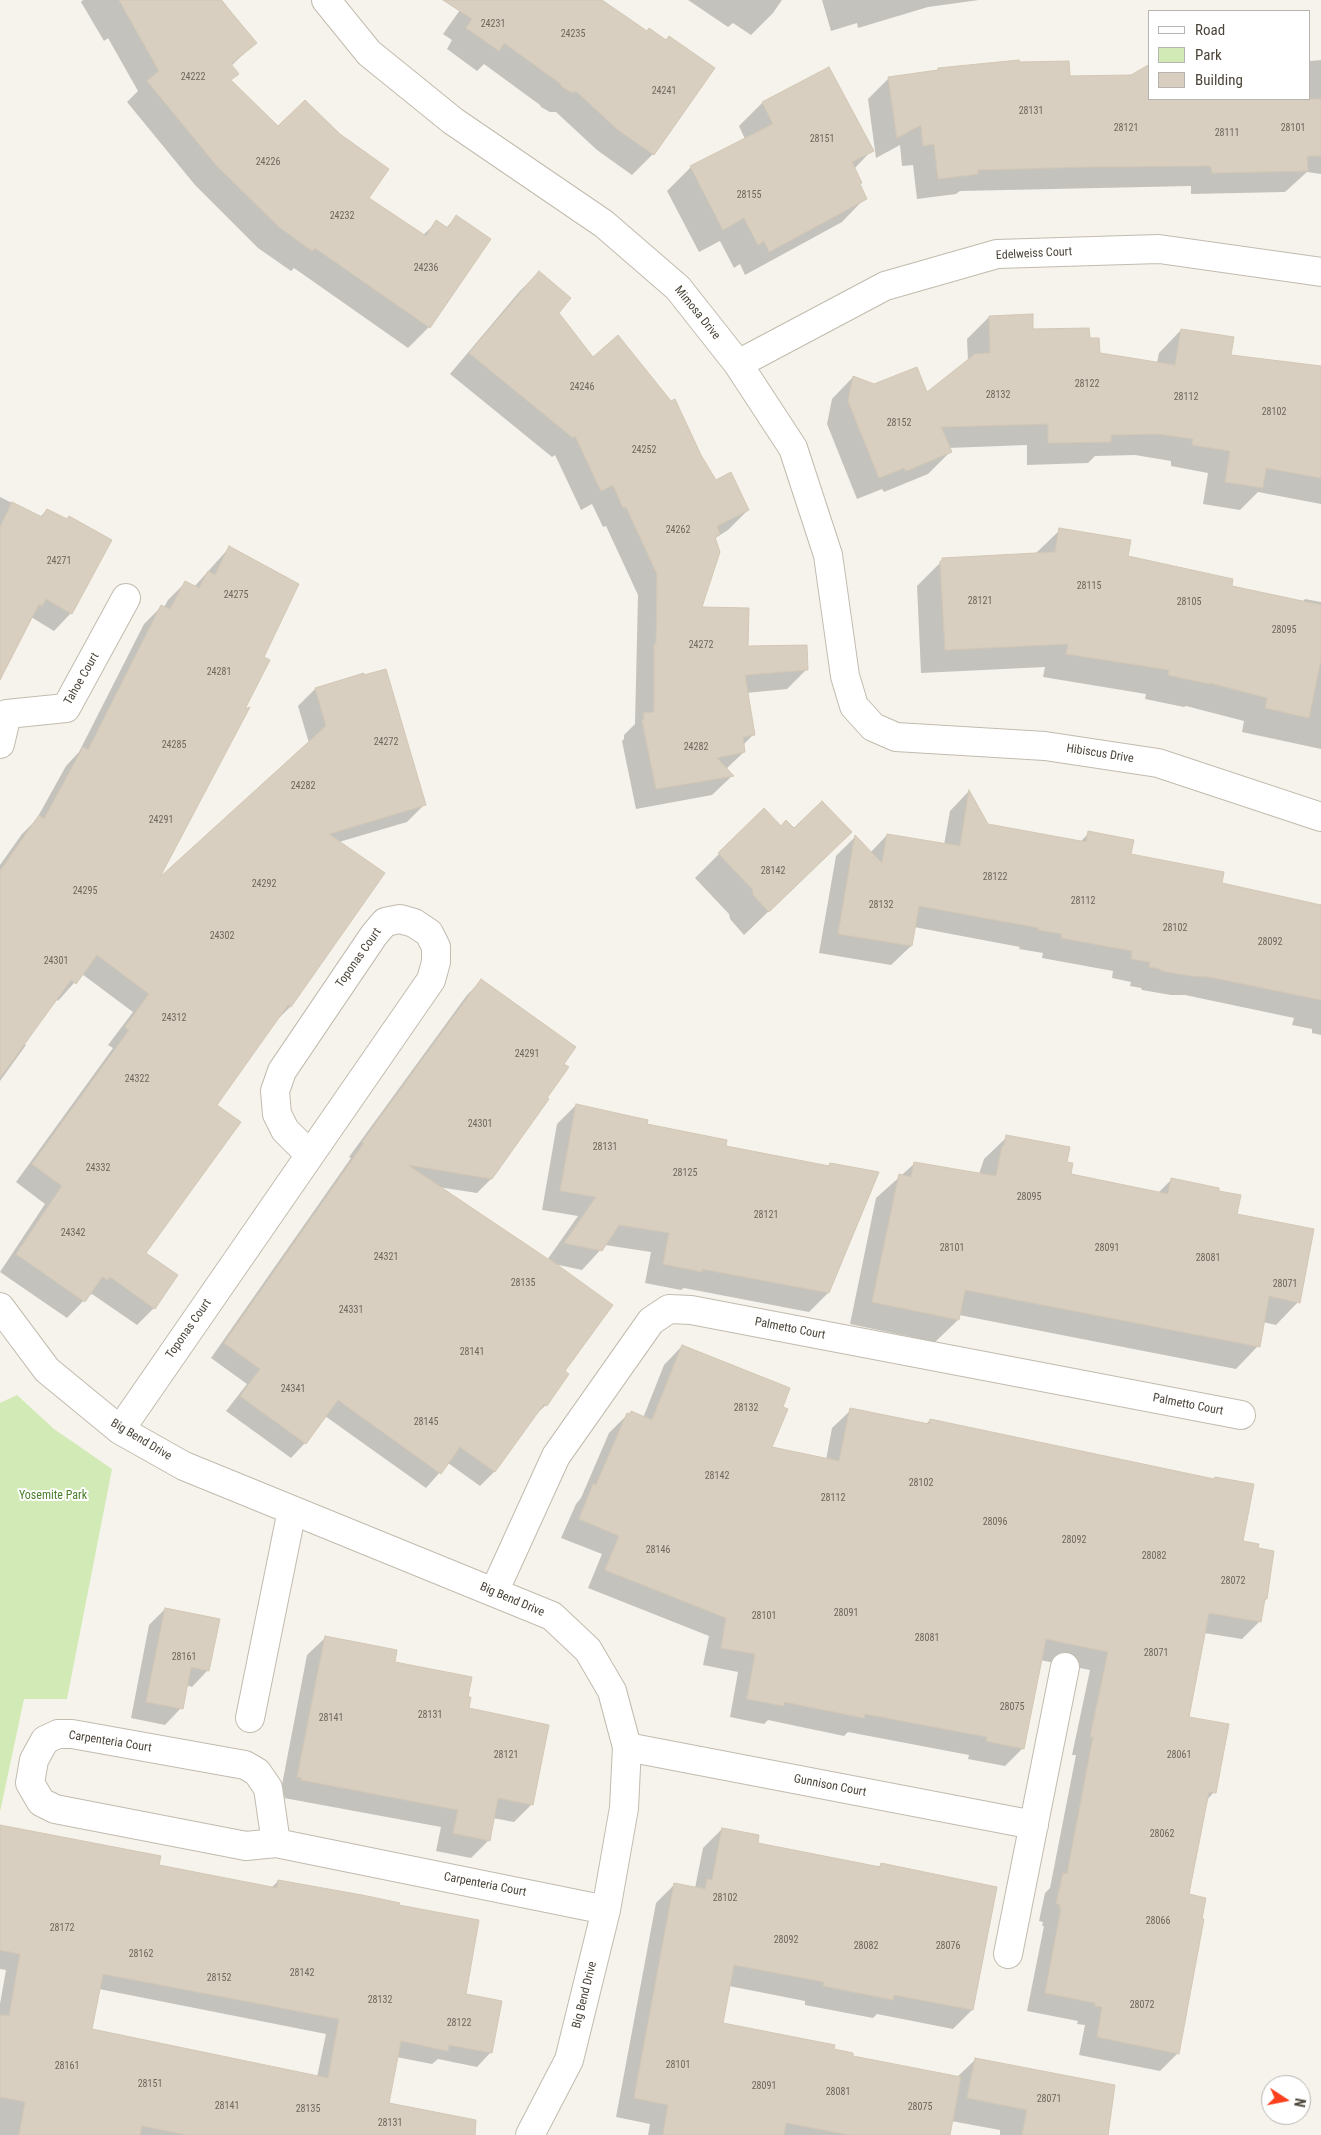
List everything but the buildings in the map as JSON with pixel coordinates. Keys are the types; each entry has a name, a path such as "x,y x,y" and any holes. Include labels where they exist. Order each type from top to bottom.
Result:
{"street":[{"name":"Mimosa Drive","path":"326,0 369,53 453,121 604,224 678,288 738,364 793,448 828,555 845,676 854,706 873,727"},
{"name":"Edelweiss Court","path":"738,364 885,286 997,254 1159,249 1321,272"},
{"name":"Tahoe Court","path":"0,744 3,710 66,708 126,598"},
{"name":"Hibiscus Drive","path":"873,727 896,737 1045,746 1158,763 1321,817"},
{"name":"Toponas Court","path":"120,1430 431,980 436,962 436,947 429,933 414,923 400,919 385,922 374,935 282,1071 275,1091 278,1114 285,1130 310,1155"},
{"name":"Big Bend Drive","path":"0,1307 47,1370 120,1430 184,1466 552,1616 588,1650 612,1691 627,1747 624,1808 606,1910 569,2060 530,2135"},
{"name":"Palmetto Court","path":"494,1592 556,1456 651,1321 669,1309 691,1310 1241,1415"},
{"path":"250,1718 292,1510"},
{"path":"1008,1954 1065,1667"},
{"name":"Carpenteria Court","path":"276,1843 268,1788 257,1772 245,1765 72,1734 58,1734 45,1740 34,1760 30,1783 41,1802 55,1809 246,1846 276,1843 606,1910"},
{"name":"Gunnison Court","path":"627,1747 1034,1825"}],"green space":[{"name":"Yosemite Park","path":"17,1395 54,1429 112,1469 67,1699 24,1699 0,1812 0,1403"}]}
